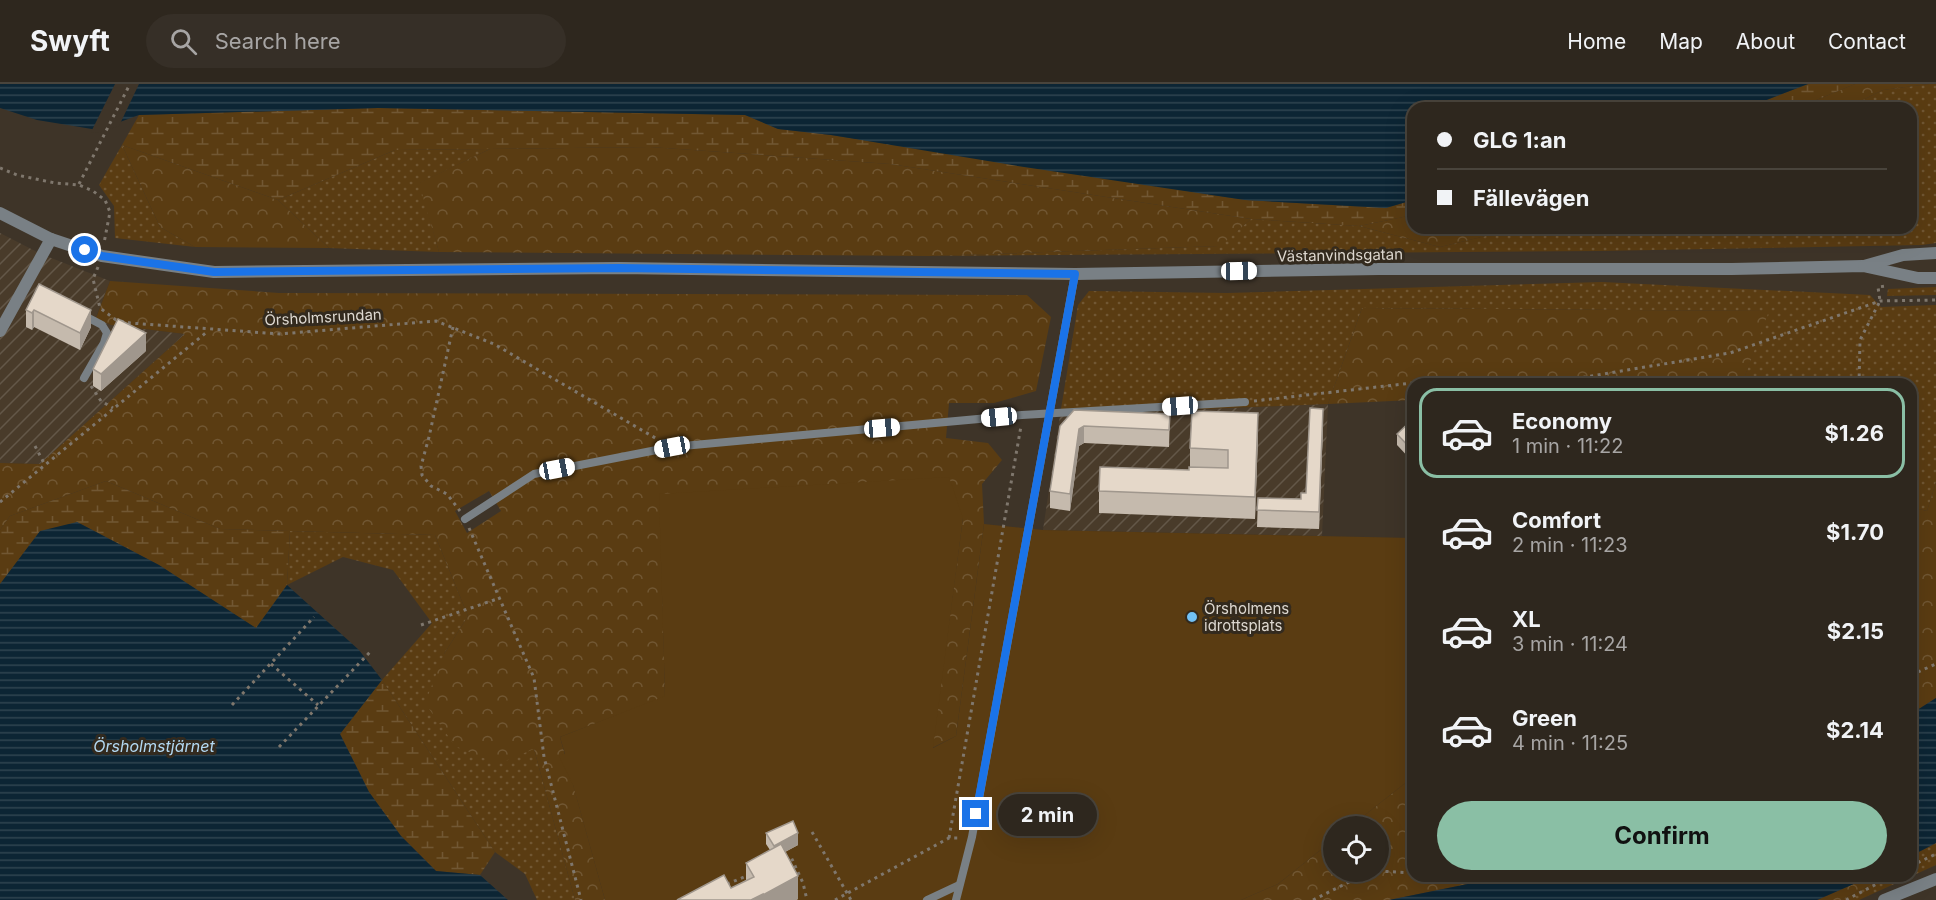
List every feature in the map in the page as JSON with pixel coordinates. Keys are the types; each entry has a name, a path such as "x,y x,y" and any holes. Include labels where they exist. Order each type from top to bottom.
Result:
{"street":[{"name":"Västanvindsgatan","path":"0,213 51,239 102,256 214,272 619,268 1075,274 1379,269 1863,267 1918,278 1936,278"},
{"path":"0,331 29,289 51,239"},
{"name":"Västanvindsgatan","path":"1863,267 1903,255 1936,253"},
{"path":"1884,900 1936,879"}],"lane":[{"path":"956,900 972,837 1075,274"},
{"path":"71,309 102,325 107,333 105,344 84,378"},
{"path":"465,519 534,474 672,447 1022,415 1245,402"},
{"path":"927,900 959,885"}],"path":[{"path":"79,185 130,84"},
{"name":"Örsholmsrundan","path":"0,168 18,175 55,183 79,185 105,200 110,212 102,256 93,279 100,308 116,320 280,334 436,321 494,344 672,447"},
{"path":"1534,378 1590,376 1730,353 1880,301 1936,300"},
{"path":"1859,378 1860,340 1880,301"},
{"path":"453,327 421,466 422,475 431,486 447,494 465,519 534,678 544,757 581,900"},
{"path":"0,502 210,329"},
{"path":"84,378 101,401 113,408"},
{"path":"1245,402 1407,384"},
{"path":"949,838 1022,415"},
{"path":"35,446 45,465"},
{"path":"420,625 500,598"},
{"path":"231,705 315,617"},
{"path":"279,747 371,651"},
{"path":"271,664 318,705"},
{"path":"1917,672 1936,664"},
{"path":"812,832 851,900"},
{"path":"835,900 949,838 972,837"},
{"path":"1917,863 1936,854"},
{"path":"781,861 791,857 803,883 807,900"},
{"path":"1389,872 1407,873"},
{"path":"722,886 752,874"},
{"path":"1313,900 1349,882"},
{"path":"1846,900 1880,882"}],"shaded area":[{"path":"0,233 41,254 110,281 96,317 111,325 185,334 40,464 0,463"},
{"path":"1328,404 1322,536 1043,530 1060,415"}],"green space":[{"path":"1808,84 1855,84 1812,102 1762,102"},
{"path":"1855,84 1929,84 1883,90 1858,102 1812,102"},
{"path":"1936,84 1936,243 1598,251 929,256 1219,246 1251,219 1359,226 1440,247 1494,234 1917,234 1917,102 1858,102 1883,90"},
{"path":"378,108 745,115 778,129 831,135 1245,200 1386,208 1407,202 1407,216 1359,226 1251,219 890,164 650,147 395,150 278,200 122,145 139,115"},
{"path":"122,145 160,227 195,247 115,238 114,206 99,185"},
{"path":"122,145 278,200 329,248 195,247 160,227"},
{"path":"650,147 890,164 1251,219 1220,246 929,256 439,252 419,183 490,149"},
{"path":"490,149 420,183 439,252 329,248 278,200 395,150"},
{"path":"1407,216 1407,234 1494,234 1440,247 1359,226"},
{"path":"110,281 279,293 1027,295 1051,317 1036,391 994,403 949,403 946,438 988,443 1002,460 982,484 984,524 956,736 932,748 963,518 660,494 665,697 560,737 605,900 575,900 534,749 498,764 455,746 425,703 444,654 468,616 435,535 220,529 106,481 10,516 0,530 0,463 40,464 185,334 111,325 96,318","holes":["489,491 501,511 467,533 455,511"]},
{"path":"1602,282 1870,295 1881,307 1936,305 1936,482 1927,511 1917,508 1917,378 1744,378 1768,311 1362,308 1328,404 1060,415 1078,305 1089,291 1227,293"},
{"path":"1936,287 1936,295 1887,296 1888,289"},
{"path":"1362,308 1769,311 1744,378 1407,378 1407,400 1328,404"},
{"name":"Örsholmens idrottsplats","path":"949,477 963,518 933,748 956,736 984,524 1043,530 1407,538 1407,782 1364,816 1323,816 1323,848 1278,884 1241,900 605,900 573,785 559,756 565,754 560,737 665,696 659,494"},
{"path":"106,481 220,529 290,531 287,585 256,629 159,565 77,522 0,584 0,530 10,516"},
{"path":"1936,482 1936,698 1917,710 1917,508 1927,511"},
{"path":"290,531 435,535 468,616 444,654 534,749 575,900 537,900 525,874 495,852 382,680 432,623 393,570 343,557 287,585"},
{"path":"382,680 495,852 480,875 436,871 401,836 369,792 340,734"},
{"path":"1407,782 1407,882 1478,882 1389,900 1241,900 1278,884 1323,848 1323,882 1389,882 1389,816 1364,816"},
{"path":"1936,843 1936,865 1917,874 1917,853"},
{"path":"1858,882 1877,882 1840,900 1817,900"},
{"path":"1877,882 1899,882 1859,900 1840,900"}],"water":[{"path":"0,84 1808,84 1762,102 1407,102 1407,202 1386,208 1245,200 831,135 778,129 745,115 378,108 139,115 98,130 37,120 0,108"},
{"name":"Örsholmstjärnet","path":"77,522 159,565 256,628 287,585 359,650 382,680 340,734 369,792 401,836 436,871 480,875 508,900 0,900 0,584 40,531"},
{"path":"1936,698 1936,843 1917,853 1917,710"},
{"path":"1478,882 1858,882 1817,900 1389,900"}],"pier":[{"path":"115,84 139,84 119,126 98,133 91,132"}],"building":[{"path":"39,284 91,310 80,333 34,310 32,313 26,310"},
{"path":"118,319 146,333 101,374 93,369"},
{"path":"1310,408 1323,409 1319,512 1257,510 1258,498 1301,499 1301,493 1306,493"},
{"path":"1074,410 1170,414 1169,430 1084,426 1079,429 1070,494 1050,491 1060,426"},
{"path":"1192,411 1258,413 1255,497 1099,491 1100,467 1189,470 1189,467 1228,468 1228,450 1190,448"},
{"path":"1407,425 1407,445 1397,434"},
{"path":"793,821 798,833 774,846 766,833"},
{"path":"781,844 798,876 763,895 751,900 677,900 724,875 731,888 754,877 746,863"}],"place":[{"name":"Örsholmens idrottsplats","path":"1192,617"}],"route":[{"path":"85,250 102,256 214,272 619,268 1075,274 976,814"}]}
